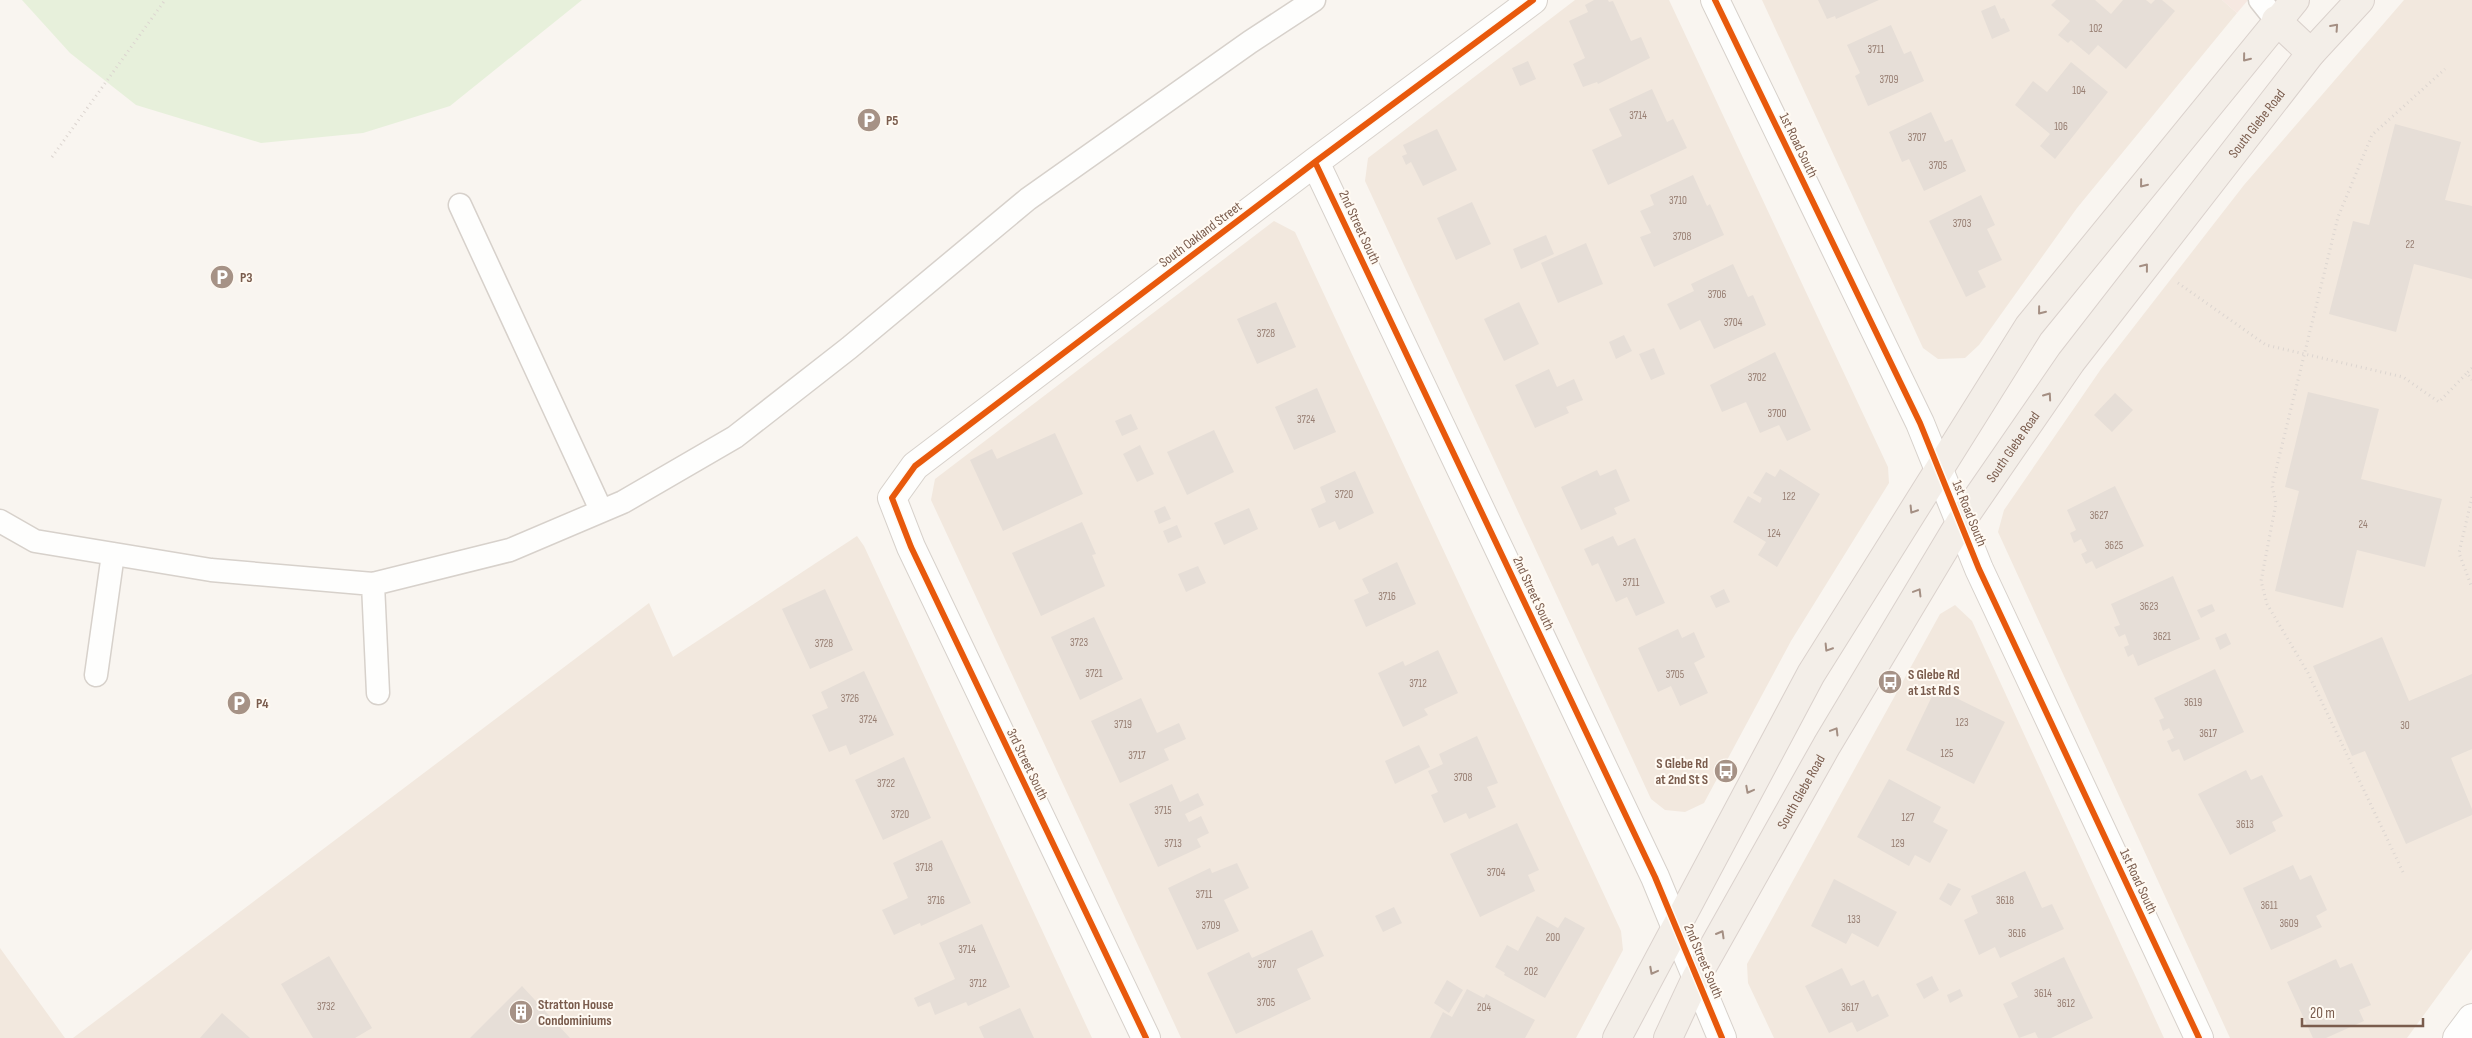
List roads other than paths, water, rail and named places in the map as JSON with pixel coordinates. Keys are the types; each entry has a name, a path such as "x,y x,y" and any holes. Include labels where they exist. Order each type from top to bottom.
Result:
{"main road":[{"path":"1617,1038 1812,674 1938,468 2028,326 2268,10 2295,0"},
{"name":"South Glebe Road","path":"1668,1038 1697,976 1827,745 1960,523 2071,362 2311,53 2360,0"},
{"path":"2268,10 2311,53"}],"street":[{"name":"South Oakland Street","path":"892,498 915,466 1315,162 1533,0"},
{"name":"1st Road South","path":"1715,0 1920,423 1979,569 2198,1038"},
{"name":"2nd Street South","path":"1315,162 1655,877 1722,1038"},
{"name":"3rd Street South","path":"892,498 911,547 1146,1038"},
{"path":"2457,1038 2472,1018"}],"lane":[{"path":"0,521 35,541 211,570 373,584 510,550 622,502 734,437 849,348 1028,199 1250,42 1314,0"},
{"path":"460,205 552,400 601,510"},
{"path":"96,675 113,554"},
{"path":"373,584 378,693"}],"place":[{"name":"P5","path":"869,120"},
{"name":"P3","path":"222,277"},
{"name":"S Glebe Rd at 1st Rd S","path":"1890,682"},
{"name":"P4","path":"239,703"},
{"name":"S Glebe Rd at 2nd St S","path":"1726,771"},
{"name":"Stratton House Condominiums","path":"521,1012"}]}
